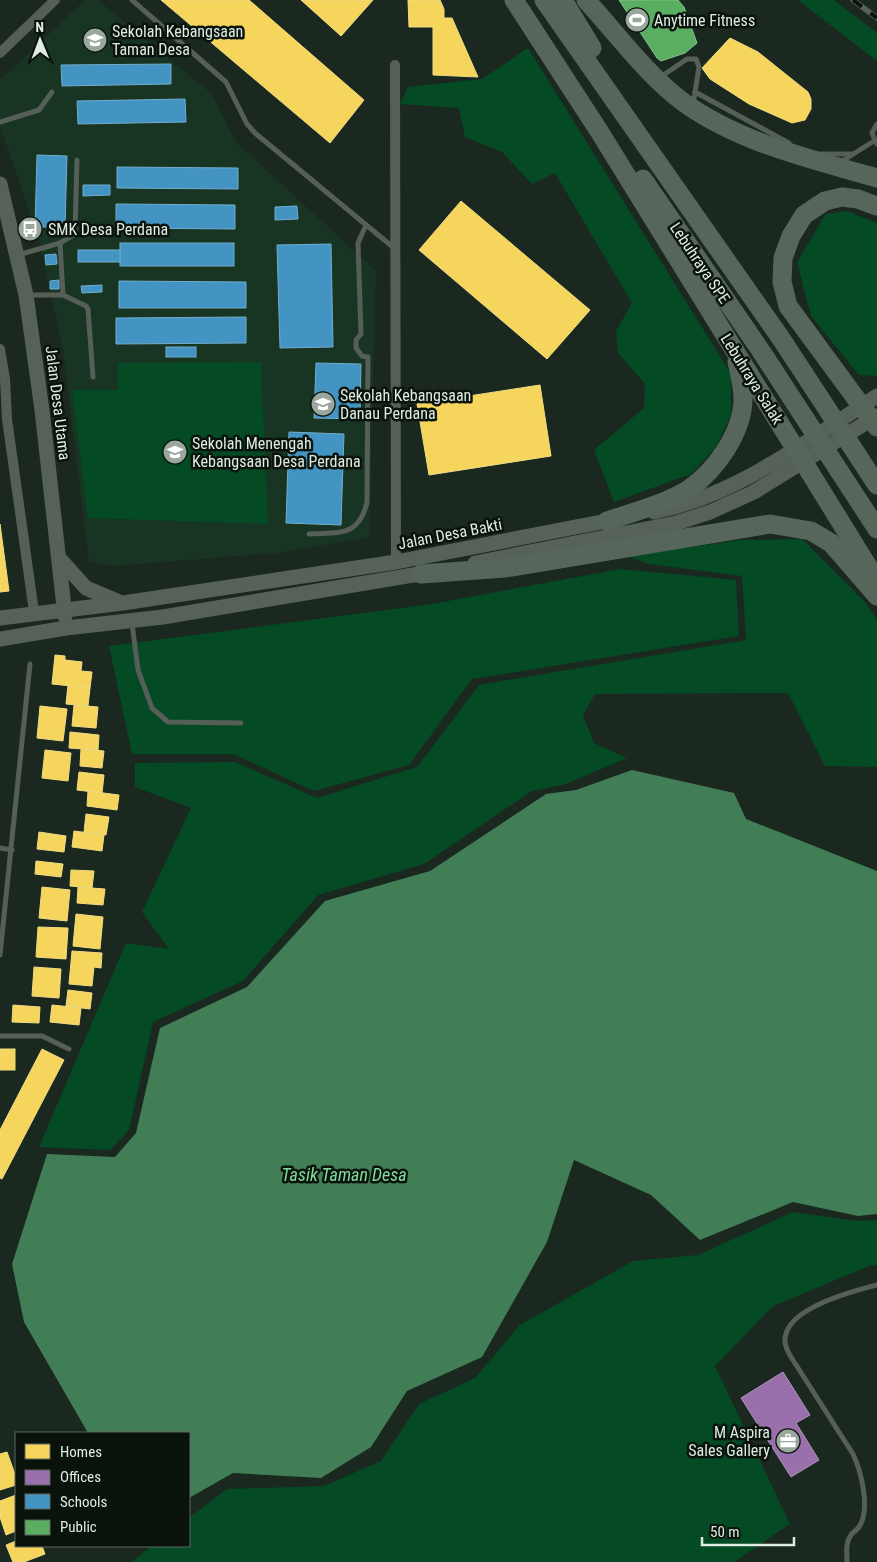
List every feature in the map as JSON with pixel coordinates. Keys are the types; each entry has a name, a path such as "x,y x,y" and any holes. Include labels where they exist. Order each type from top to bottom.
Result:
{"highway":[{"name":"Lebuhraya Salak","path":"514,0 599,131 877,581"},
{"name":"Lebuhraya SPE","path":"520,0 761,351 877,529"},
{"name":"Lebuhraya SPE","path":"544,0 782,340 877,485"},
{"path":"563,0 595,54 877,478"},
{"path":"586,0 657,80 694,100 744,136 834,166 877,178"},
{"path":"877,206 858,199 842,198 825,201 804,215 792,236 783,258 782,282 788,306 803,330 877,427"},
{"path":"607,521 667,500 688,489 702,478 727,450 740,417 743,400 741,382 732,348"},
{"path":"421,574 505,568 770,524 811,531 831,543 877,596"}],"street":[{"path":"0,53 55,0"},
{"path":"395,65 396,562"},
{"name":"Jalan Desa Utama","path":"0,184 26,295 66,628"},
{"path":"0,349 8,428 34,612"},
{"name":"Jalan Desa Bakti","path":"0,618 65,608 123,603 396,562 685,505 742,482 877,396"},
{"name":"Jalan Desa Bakti","path":"0,639 421,574 676,522 710,512 754,492 877,416"},
{"path":"59,558 86,588 96,594 123,603"}],"lane":[{"path":"132,0 226,82 247,124 255,133 395,249"},
{"path":"657,80 687,60 696,59 699,67 694,100 793,144"},
{"path":"0,122 39,110 52,92"},
{"path":"834,166 875,142 872,133 877,124"},
{"path":"811,150 820,154 852,154"},
{"path":"18,255 60,243 73,237 76,230 77,160"},
{"path":"310,534 347,531 363,519 367,502 368,357 362,356 356,348 356,340 361,334 358,243 366,225"},
{"path":"60,243 63,295"},
{"path":"26,295 63,295 82,303 88,310 93,377"},
{"path":"132,620 138,670 152,708 168,722 241,723"},
{"path":"0,955 30,664"},
{"path":"0,848 12,850"},
{"path":"0,1036 42,1036 68,1049"},
{"path":"847,1562 846,1545 851,1535 859,1527 863,1517 864,1484 853,1454 785,1346 785,1335 789,1326 806,1313 830,1299 877,1285"}],"shaded area":[{"name":"Sekolah Menengah Kebangsaan Desa Perdana","path":"85,0 98,0 212,94 235,141 376,271 369,537 277,553 113,566 89,562 63,351 38,236 0,127 0,80"},
{"path":"798,0 834,0 877,33 877,61"},
{"path":"528,48 731,374 731,415 716,447 691,474 614,502 594,450 644,408 645,384 618,353 616,331 632,303 555,173 532,184 502,152 465,137 459,108 400,104 408,87 482,79"},
{"path":"847,211 877,223 877,376 859,375 811,316 797,262 826,214"},
{"path":"261,362 268,524 88,518 72,390 118,390 118,363"},
{"path":"802,539 864,601 877,619 877,767 825,766 788,693 595,694 583,715 594,743 627,758 566,784 532,791 424,864 318,895 243,981 153,1022 129,1130 110,1150 39,1147 126,943 169,949 142,912 191,808 135,787 135,763 235,762 317,798 417,767 479,685 746,640 742,576 649,564 627,556 740,540"},
{"path":"620,569 736,580 739,636 472,679 409,765 314,791 233,754 132,754 109,646 432,604"},
{"path":"793,1212 857,1221 877,1220 877,1265 872,1265 773,1306 715,1366 790,1524 734,1562 131,1562 151,1547 190,1547 190,1517 227,1489 324,1486 381,1461 419,1404 475,1378 520,1325 633,1261 698,1255"}],"water":[{"name":"Tasik Taman Desa","path":"632,770 734,793 746,819 877,871 877,1214 858,1216 793,1202 700,1240 651,1195 574,1160 547,1242 482,1357 407,1391 371,1447 321,1478 233,1473 190,1497 190,1432 87,1432 24,1322 12,1264 47,1154 115,1157 136,1133 160,1028 247,987 325,901 430,871 546,794 576,790"}],"building: Homes":[{"path":"161,0 249,0 364,100 330,143"},
{"path":"301,0 373,0 341,36"},
{"path":"408,0 440,0 444,9 444,18 452,18 478,77 433,75 433,27 409,27"},
{"path":"730,38 758,52 808,92 811,99 811,109 805,120 792,123 749,104 710,79 702,68"},
{"path":"461,201 590,310 547,359 419,250"},
{"path":"540,385 551,456 429,475 417,404"},
{"path":"0,524 9,591 0,592"},
{"path":"55,655 65,656 65,660 82,662 81,671 92,672 90,688 52,684"},
{"path":"68,685 90,688 88,706 66,704"},
{"path":"74,705 98,707 96,728 72,726"},
{"path":"40,706 67,709 63,741 37,738"},
{"path":"70,732 99,735 98,750 69,748"},
{"path":"81,749 104,751 102,768 80,766"},
{"path":"45,750 71,753 68,781 42,778"},
{"path":"79,772 104,775 102,793 77,790"},
{"path":"88,791 119,795 117,810 87,806"},
{"path":"86,814 109,817 106,835 84,832"},
{"path":"74,831 104,835 102,851 72,847"},
{"path":"39,832 66,836 64,852 37,849"},
{"path":"36,861 63,864 61,877 35,874"},
{"path":"71,870 94,871 92,888 70,886"},
{"path":"42,887 70,890 67,921 39,918"},
{"path":"78,887 105,889 103,905 77,903"},
{"path":"76,914 103,917 100,949 73,946"},
{"path":"38,927 68,928 66,959 36,957"},
{"path":"72,951 102,953 101,968 94,967 92,986 69,984"},
{"path":"34,967 61,969 59,998 32,996"},
{"path":"68,990 92,993 90,1009 66,1006"},
{"path":"13,1005 40,1007 39,1023 12,1022"},
{"path":"52,1005 81,1008 79,1025 50,1022"},
{"path":"0,1049 15,1049 15,1070 0,1070"},
{"path":"42,1049 64,1060 2,1179 0,1178 0,1130"},
{"path":"7,1452 15,1474 15,1485 0,1490 0,1454"},
{"path":"15,1495 15,1531 6,1535 0,1517 0,1501"},
{"path":"15,1541 15,1547 42,1547 45,1554 24,1562 13,1562 6,1545"}],"building: Offices":[{"name":"M Aspira Sales Gallery","path":"783,1372 810,1415 796,1423 819,1460 791,1477 741,1398"}],"building: Schools":[{"path":"171,64 171,84 62,86 61,65"},
{"path":"185,99 186,122 78,124 77,101"},
{"path":"37,155 67,156 65,227 35,227"},
{"path":"117,167 238,168 238,189 117,188"},
{"path":"83,185 110,185 110,195 83,196"},
{"path":"116,204 235,205 235,229 116,228"},
{"path":"297,206 298,219 275,220 275,207"},
{"path":"120,243 234,243 234,266 120,266"},
{"path":"331,244 333,347 280,348 277,245"},
{"path":"78,250 120,250 120,262 78,262"},
{"path":"56,254 57,264 46,265 45,255"},
{"path":"59,280 59,289 50,289 50,281"},
{"path":"119,281 246,282 246,308 119,308"},
{"path":"102,285 102,292 82,293 81,286"},
{"path":"246,317 246,343 116,344 116,318"},
{"path":"166,347 196,347 196,357 166,357"},
{"path":"316,363 361,364 360,419 314,418"},
{"path":"289,432 344,434 341,525 286,523"}],"building: Public":[{"path":"619,0 678,0 684,7 697,43 685,53 661,61 657,58"}],"railway":[{"path":"853,0 877,18"}],"place":[{"name":"Anytime Fitness","path":"637,20"},
{"name":"Sekolah Kebangsaan Taman Desa","path":"95,40"},
{"name":"SMK Desa Perdana","path":"30,229"},
{"name":"Sekolah Kebangsaan Danau Perdana","path":"323,404"},
{"name":"Sekolah Menengah Kebangsaan Desa Perdana","path":"175,452"},
{"name":"M Aspira Sales Gallery","path":"788,1441"}]}
